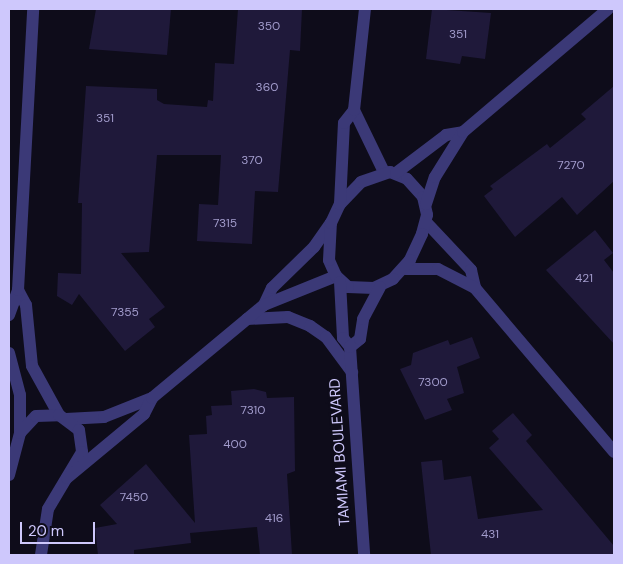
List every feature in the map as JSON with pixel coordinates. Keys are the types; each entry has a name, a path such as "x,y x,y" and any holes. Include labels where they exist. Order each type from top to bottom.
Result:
{"street":[{"path":"9,315 18,290 33,9"},
{"path":"340,204 344,123 354,110 366,9"},
{"path":"350,347 360,339 363,319 380,287 404,269 426,222 426,204 435,177 463,132 608,9"},
{"path":"354,110 390,173 418,189 426,204"},
{"path":"264,305 272,288 314,247 331,223 340,204 361,182 390,173 446,135 463,132"},
{"path":"426,222 471,270 475,288"},
{"path":"331,223 328,246 338,279 355,289 380,287"},
{"path":"404,269 438,269 475,288 614,452"},
{"path":"20,433 36,416 104,417 152,398 264,305 338,279"},
{"name":"TAMIAMI BOULEVARD","path":"338,279 343,338 350,347 364,555"},
{"path":"18,290 26,305 32,366 62,417 80,430 83,443 67,478 46,514 41,555"},
{"path":"247,319 288,317 310,326 326,337 352,372"},
{"path":"9,353 20,395 20,433 9,475"},
{"path":"67,478 144,414 152,398"}],"building":[{"path":"96,9 171,9 167,55 89,49"},
{"path":"238,9 302,9 300,51 290,50 278,192 255,191 252,244 197,241 199,204 218,205 221,155 157,155 149,252 121,253 165,307 149,319 155,327 125,351 79,294 72,305 57,296 58,273 81,274 82,203 78,203 86,86 157,89 157,100 164,104 207,107 208,100 213,101 215,63 234,64"},
{"path":"432,9 491,13 485,59 462,56 460,64 426,59"},
{"path":"614,86 614,181 577,215 562,197 515,237 484,196 493,189 490,186 547,144 550,148 586,119 581,114"},
{"path":"595,230 613,253 604,260 614,273 614,344 546,270"},
{"path":"472,337 480,358 457,367 464,393 447,399 452,410 425,420 400,369 411,365 413,353 448,340 450,345"},
{"path":"254,389 266,392 267,398 294,397 295,471 287,474 292,555 260,555 257,527 190,533 191,543 134,550 134,555 98,555 95,528 117,524 100,505 146,464 195,523 189,435 207,434 206,416 212,415 211,406 232,405 231,391"},
{"path":"513,413 532,435 526,441 614,546 614,555 431,555 421,462 442,460 444,480 471,476 478,519 543,510 489,448 499,439 492,431"}]}
